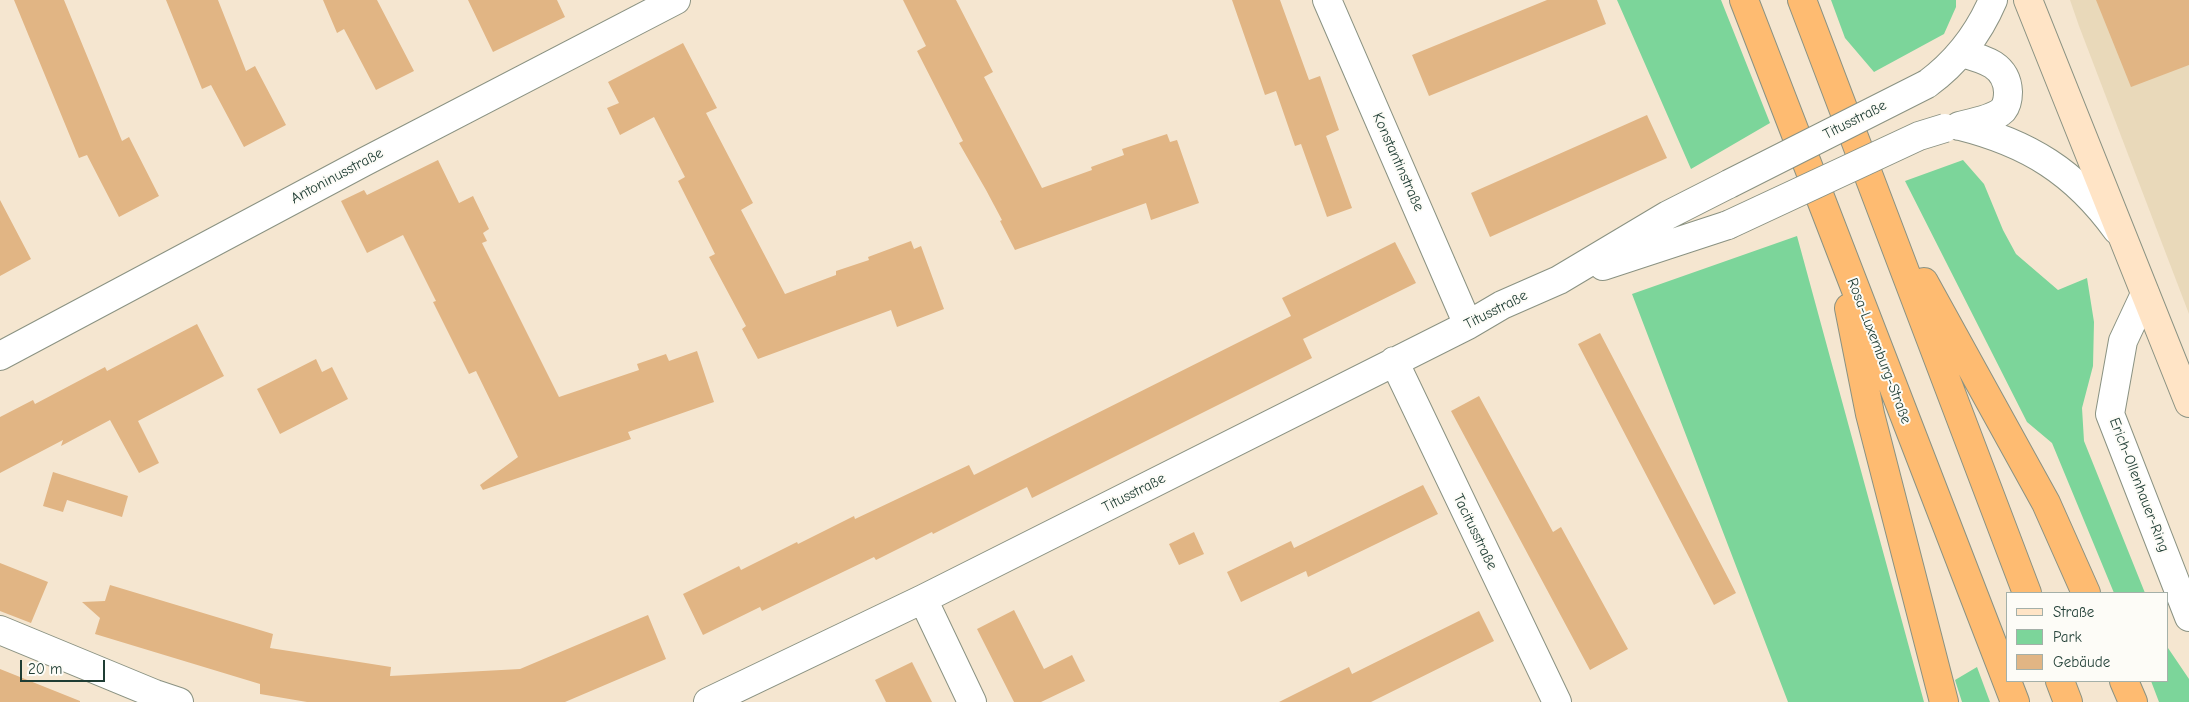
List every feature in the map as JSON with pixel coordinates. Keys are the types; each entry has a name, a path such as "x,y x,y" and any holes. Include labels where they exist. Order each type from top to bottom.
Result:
{"highway":[{"name":"Rosa-Luxemburg-Straße","path":"1744,0 2006,679"},
{"path":"1802,0 2026,592"},
{"path":"1876,198 2046,503 2086,592"},
{"path":"1834,235 1870,414 1944,702"},
{"name":"Rosa-Luxemburg-Straße","path":"2007,682 2015,702"},
{"path":"2060,682 2068,702"},
{"path":"2124,682 2133,702"}],"main road":[{"path":"2028,0 2189,403"}],"street":[{"name":"Antoninusstraße","path":"0,356 364,162 676,0"},
{"name":"Konstantinstraße","path":"1328,0 1468,325"},
{"name":"Titusstraße","path":"1559,280 1668,215 1926,84 1962,53 1982,24 1993,0"},
{"name":"Titusstraße","path":"708,702 923,599 1468,325 1502,305 1559,280 1728,225 1919,136 2002,111 2007,104 2008,84 1998,67 1990,62 1962,53"},
{"path":"1952,127 2000,137 2023,147 2052,164 2078,184 2101,209 2121,236"},
{"name":"Erich-Ollenhauer-Ring","path":"2145,294 2123,341 2110,414 2189,617"},
{"name":"Tacitusstraße","path":"1394,361 1557,702"},
{"path":"923,599 972,702"},
{"path":"0,630 162,699"}],"shaded area":[{"path":"2070,0 2189,0 2189,314 2079,26"}],"green space":[{"path":"1617,0 1721,0 1770,123 1691,169"},
{"path":"1831,0 1956,0 1956,7 1944,34 1874,72 1845,38"},
{"path":"1963,160 1984,184 2003,230 2016,254 2058,290 2087,278 2094,322 2093,366 2082,408 2084,441 2145,592 2114,592 2052,443 2027,422 1905,181"},
{"path":"1797,236 1924,702 1788,702 1632,294"},
{"path":"2169,649 2189,679 2189,702 2159,702 2151,682 2169,682"},
{"path":"1977,667 1990,702 1962,702 1955,680"}],"building":[{"path":"14,0 64,0 122,141 129,137 159,196 119,217 87,155 79,158"},
{"path":"166,0 218,0 246,71 255,66 286,125 244,147 211,85 202,89"},
{"path":"323,0 377,0 414,71 376,90 344,29 337,33"},
{"path":"468,0 557,0 565,17 493,52"},
{"path":"903,0 956,0 993,72 984,77 1042,188 1092,170 1091,167 1124,155 1122,149 1167,134 1170,142 1177,140 1199,203 1151,220 1146,203 1015,250 1000,221 1002,220 959,143 963,141 917,51 926,46"},
{"path":"1232,0 1280,0 1309,80 1320,76 1339,130 1326,136 1352,208 1327,217 1301,144 1295,146 1276,91 1265,95"},
{"path":"1547,0 1597,0 1606,24 1429,96 1412,55"},
{"path":"2096,0 2189,0 2189,65 2131,87"},
{"path":"683,43 717,108 706,113 753,203 741,210 785,294 836,275 836,271 869,260 868,257 911,241 914,249 921,246 944,309 897,327 891,310 758,359 742,329 746,326 709,257 715,254 678,181 685,177 654,117 620,135 607,108 619,103 608,82"},
{"path":"1647,115 1667,158 1490,237 1471,193"},
{"path":"438,160 459,203 473,196 489,229 483,233 487,241 482,243 559,397 639,370 637,364 666,354 669,361 697,351 714,402 628,432 631,439 483,490 480,485 518,457 476,371 469,374 433,302 436,301 403,235 367,253 341,201 364,190 367,195"},
{"path":"0,200 31,259 0,276"},
{"path":"1395,242 1416,283 1303,339 1312,358 1032,498 1027,487 933,534 932,532 876,560 874,557 762,611 760,607 703,635 683,594 739,566 741,570 797,542 798,544 854,516 855,519 969,465 974,475 1291,316 1282,298"},
{"path":"197,324 224,376 138,421 159,463 139,473 110,420 61,446 63,440 0,473 0,417 33,400 35,404 105,367 107,371"},
{"path":"1600,333 1736,593 1714,605 1578,344"},
{"path":"316,359 322,372 332,367 348,399 280,434 257,389"},
{"path":"1479,396 1553,532 1561,527 1628,649 1590,670 1451,411"},
{"path":"53,472 128,496 122,517 67,500 63,512 43,506"},
{"path":"1423,485 1438,514 1308,577 1306,571 1241,602 1227,572 1291,541 1294,548"},
{"path":"1194,532 1204,554 1179,565 1169,544"},
{"path":"0,563 48,582 31,623 0,611"},
{"path":"110,585 273,634 270,648 391,667 390,676 520,669 648,615 666,659 565,702 307,702 260,694 260,684 95,634 100,618 82,602 105,601"},
{"path":"1014,610 1044,669 1072,655 1085,681 1041,702 1014,702 977,629"},
{"path":"1479,611 1494,641 1371,702 1279,702 1349,667 1352,674"},
{"path":"912,662 932,702 886,702 875,680"},
{"path":"0,669 80,701 80,702 0,702"}]}
